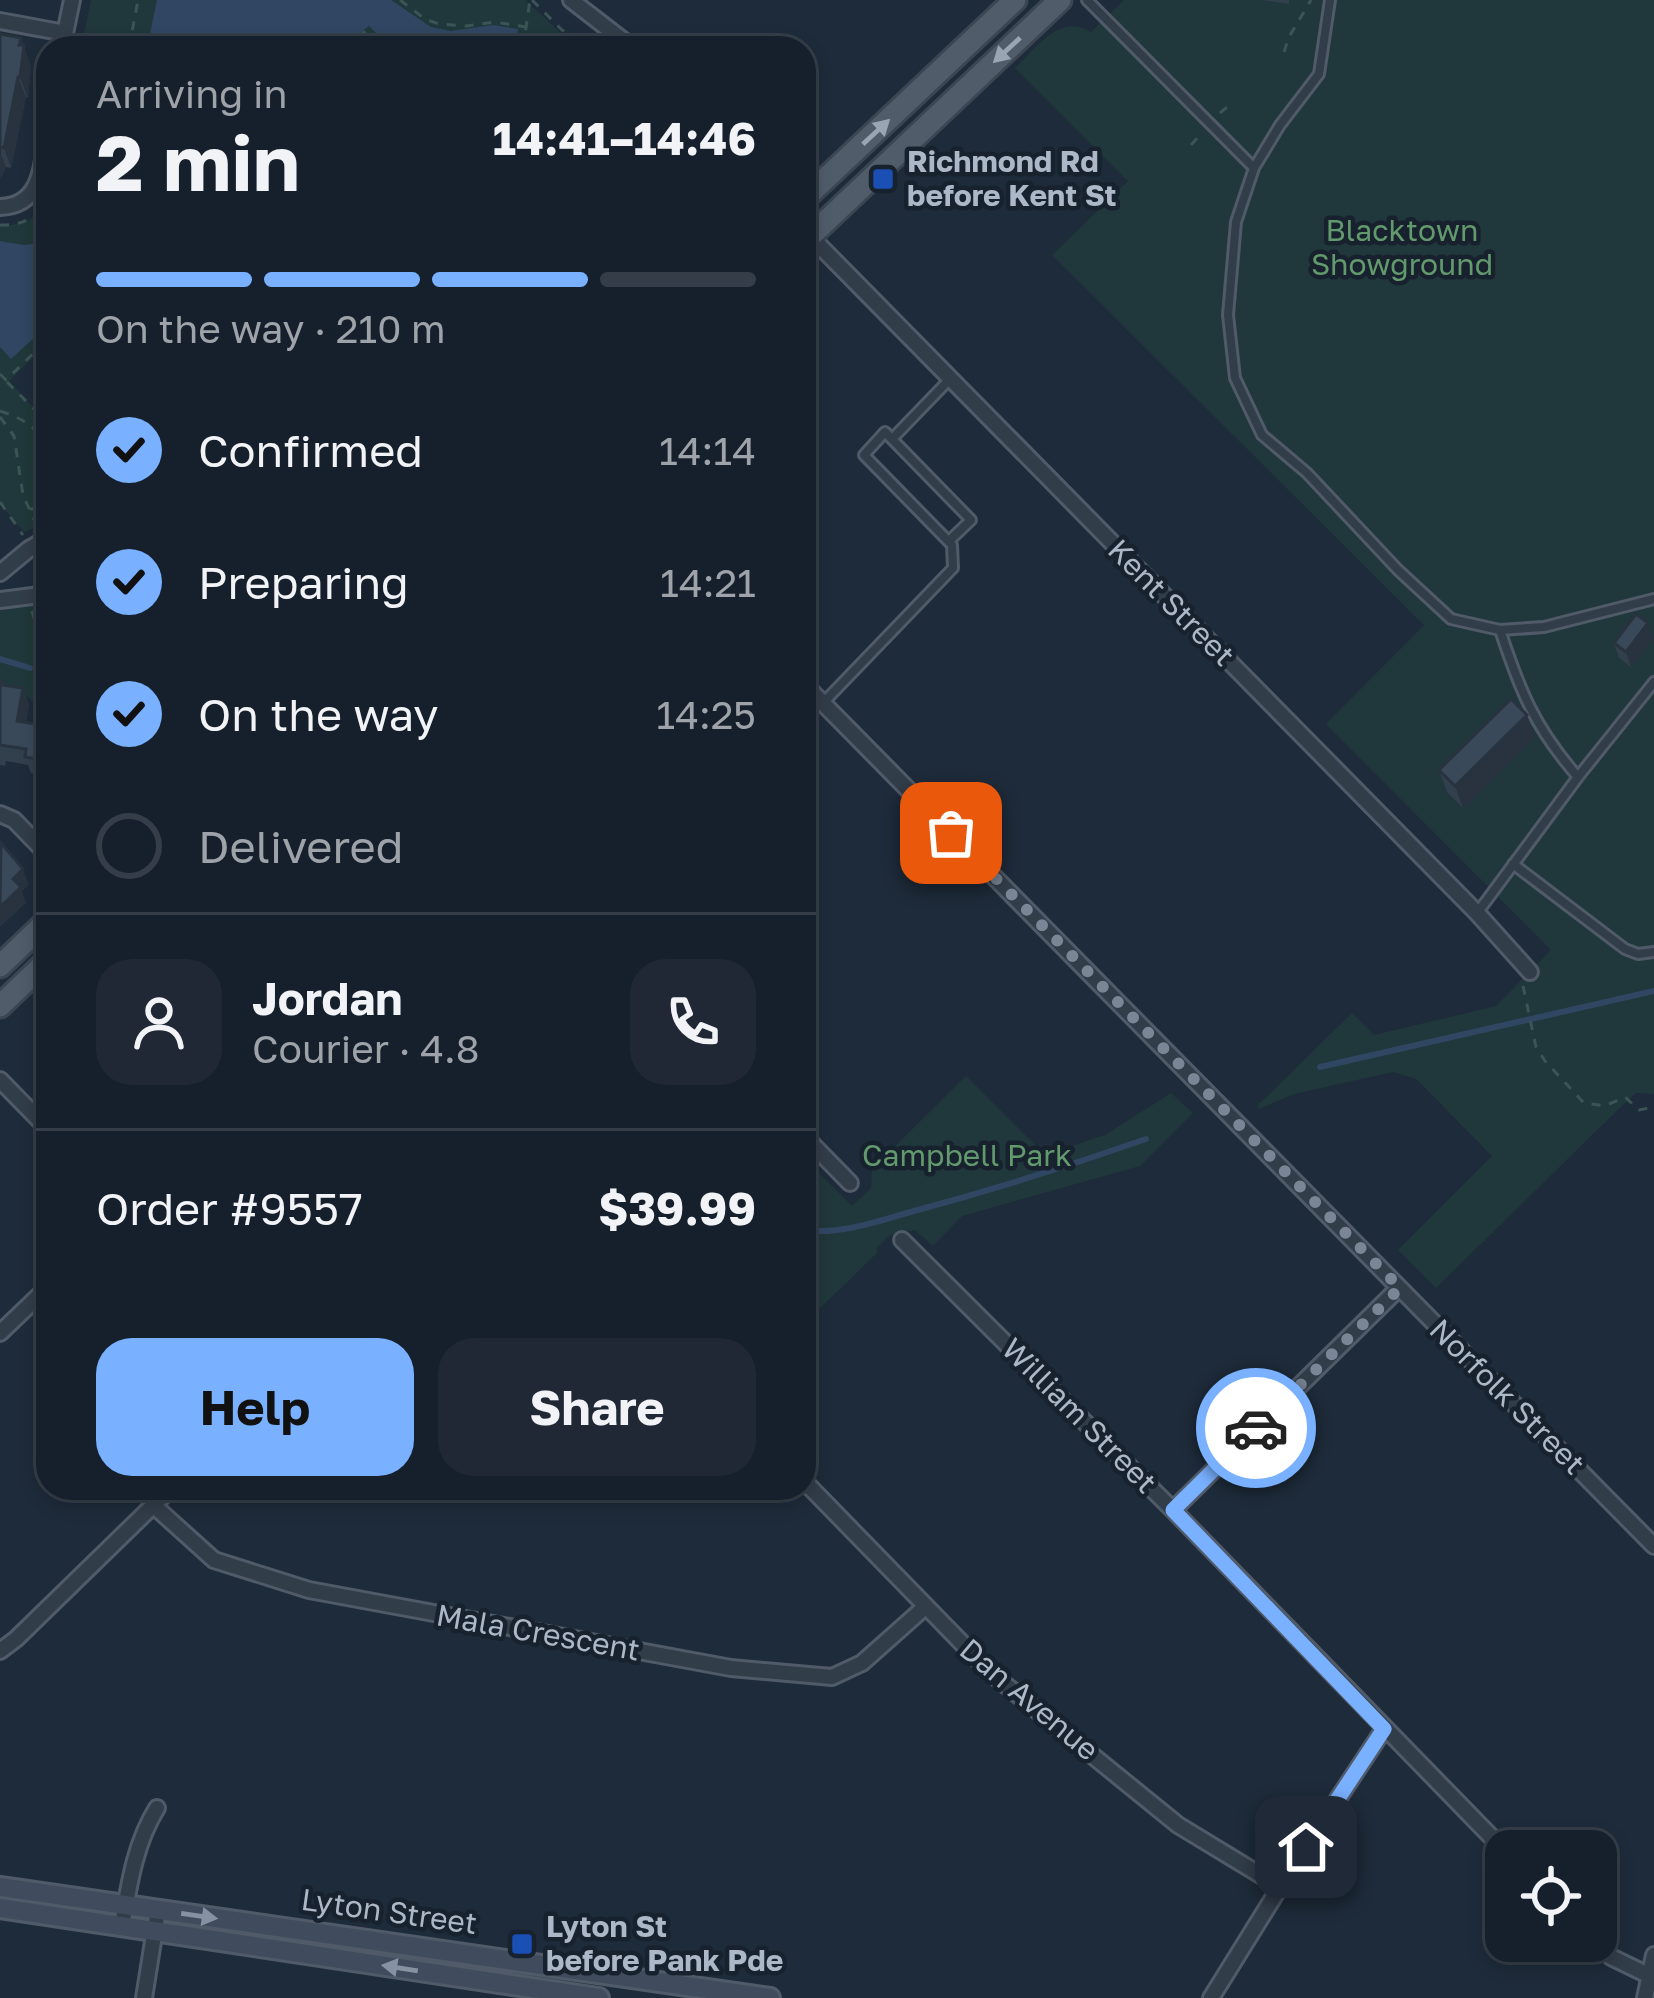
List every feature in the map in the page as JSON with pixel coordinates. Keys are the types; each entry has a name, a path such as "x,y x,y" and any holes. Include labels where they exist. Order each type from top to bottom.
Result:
{"main road":[{"path":"816,187 1015,0"},
{"path":"816,227 1060,0"},
{"path":"0,966 36,932"},
{"path":"0,1006 36,971"},
{"name":"Lyton Street","path":"0,1886 770,1998"},
{"name":"Lyton Street","path":"0,1908 599,1998"}],"street":[{"path":"65,36 72,0"},
{"path":"571,0 618,36"},
{"path":"0,21 48,36"},
{"path":"0,207 21,204 33,193 36,179"},
{"name":"Kent Street","path":"816,246 1530,972"},
{"path":"0,574 36,541"},
{"path":"0,600 36,596"},
{"name":"Norfolk Street","path":"816,696 1654,1546"},
{"path":"0,814 14,820 36,843"},
{"path":"0,1080 36,1117"},
{"path":"816,1148 850,1183"},
{"name":"William Street","path":"902,1240 1485,1831"},
{"path":"1173,1510 1400,1288"},
{"path":"0,1333 36,1298"},
{"name":"Dan Avenue","path":"816,1493 992,1674 1178,1825 1280,1887"},
{"path":"0,1651 158,1500"},
{"name":"Mala Crescent","path":"153,1505 214,1560 309,1590 731,1668 832,1677 862,1663 925,1607"},
{"path":"1211,1998 1384,1729"},
{"path":"122,1926 144,1831 157,1808"},
{"path":"144,1998 158,1910"},
{"path":"1645,1998 1654,1954"},
{"path":"1617,1960 1649,1976"}],"lane":[{"path":"1087,0 1254,168"},
{"path":"1330,0 1319,74 1280,124 1254,168 1236,222 1228,315 1235,378 1262,435 1307,473 1451,619 1500,630 1544,627 1654,599"},
{"path":"892,439 950,379"},
{"path":"823,703 952,572 949,541 864,455 886,433 971,520 949,541"},
{"path":"1500,630 1534,719 1578,777"},
{"path":"1477,914 1654,682"},
{"path":"1513,864 1625,949 1638,954 1654,952"}],"path":[{"path":"131,36 138,0"},
{"path":"400,0 439,24 495,22 526,27"},
{"path":"525,36 531,0"},
{"path":"531,0 573,36"},
{"path":"1283,52 1311,0"},
{"path":"1220,113 1232,103"},
{"path":"1191,145 1200,135"},
{"path":"6,380 36,351"},
{"path":"0,374 36,411"},
{"path":"0,414 15,415 36,431"},
{"path":"0,414 14,436 28,509 36,522"},
{"path":"0,502 24,536"},
{"path":"28,509 36,509"},
{"path":"32,609 36,623"},
{"path":"1527,1001 1539,1054 1584,1103 1604,1106 1624,1097 1639,1110 1654,1107"}],"green space":[{"path":"91,0 525,0 566,36 371,33 84,36"},
{"name":"Blacktown Showground","path":"1124,0 1654,0 1654,1094 1636,1093 1436,1288 1398,1250 1492,1156 1416,1079 1393,1072 1257,1106 1352,1013 1374,1035 1496,1006 1551,950 1326,724 1424,625 1052,255 1128,181 1015,68 1049,35 1069,26 1091,32"},
{"path":"36,214 36,355 9,381 36,410 36,527 24,532 0,504 0,225"},
{"path":"36,603 36,705 24,694 0,690 0,607"},
{"name":"Campbell Park","path":"966,1076 1045,1155 1105,1135 1171,1093 1193,1113 1140,1166 962,1216 933,1246 915,1230 890,1235 816,1312 816,1170 852,1206 871,1188 872,1169"}],"water":[{"path":"157,0 391,0 431,27 518,29 517,36 379,36 369,26 357,36 150,36"},
{"path":"0,241 36,244 36,336 11,359 0,347"}],"building":[{"path":"0,34 21,38 19,45 24,45 4,148 0,147"},
{"path":"1636,614 1648,623 1626,652 1614,643"},
{"path":"0,681 3,681 2,685 23,688 17,721 36,724 36,759 25,757 26,749 0,745"},
{"path":"1511,699 1527,715 1455,786 1439,770"},
{"path":"1,843 23,869 13,879 21,887 0,907"}],"waterway":[{"path":"0,659 30,668"},
{"path":"1320,1067 1654,991"},
{"path":"816,1230 873,1223 1146,1139"}],"way so far":[{"path":"951,833 1400,1288 1256,1428"}],"place":[{"name":"Richmond Rd before Kent St","path":"883,179"},
{"name":"Lyton St before Pank Pde","path":"522,1944"}],"route":[{"path":"1256,1428 1173,1510 1384,1729 1306,1847"}]}
